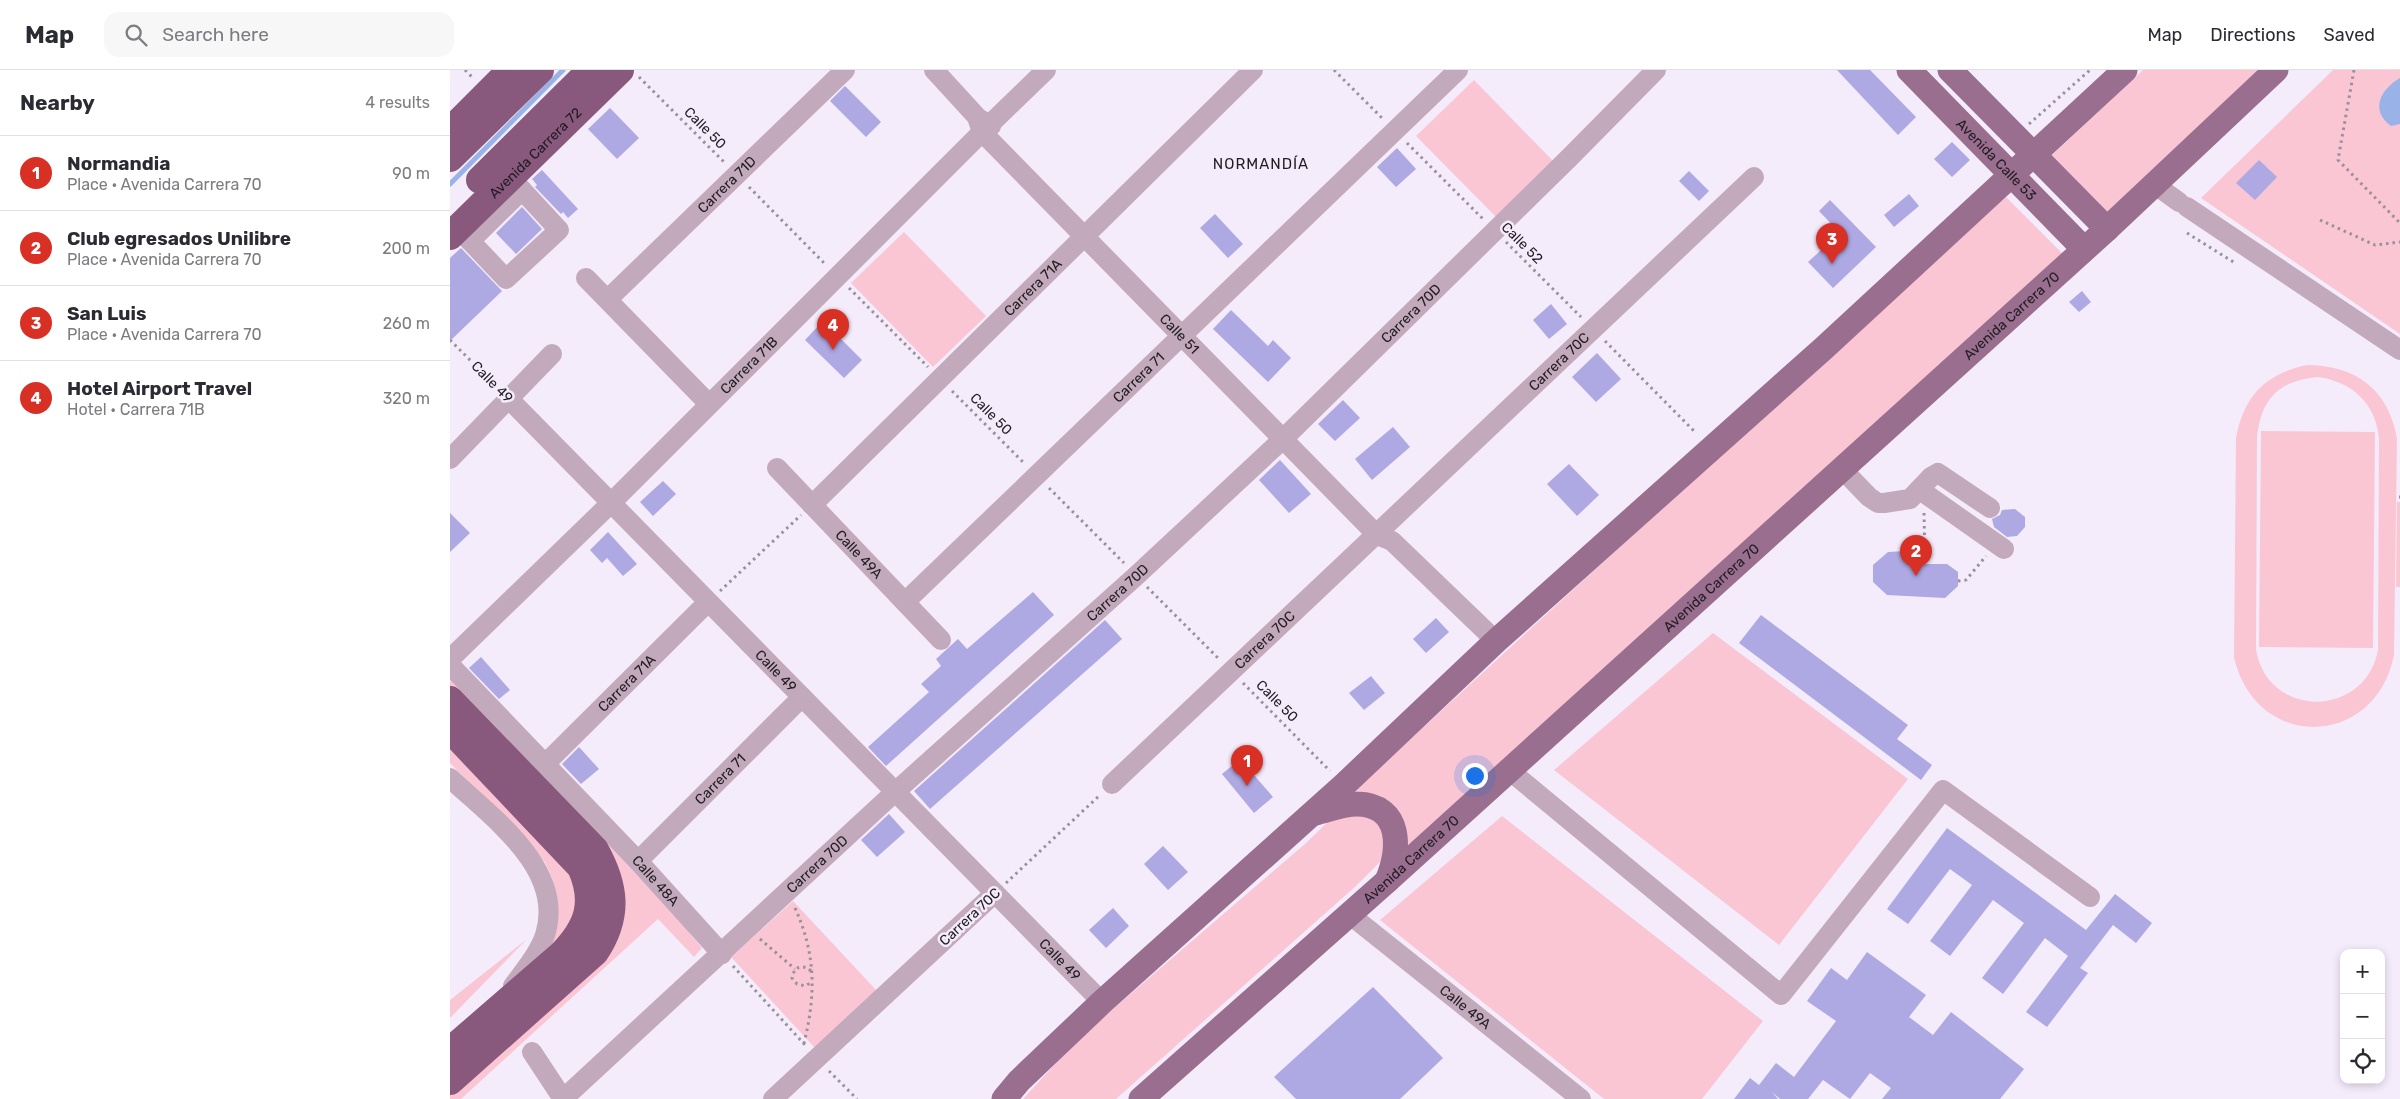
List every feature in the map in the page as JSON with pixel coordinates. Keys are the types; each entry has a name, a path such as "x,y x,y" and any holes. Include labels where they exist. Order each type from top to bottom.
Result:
{"highway":[{"path":"450,131 511,70"},
{"path":"450,158 540,70"},
{"name":"Avenida Carrera 72","path":"457,229 591,70"},
{"name":"Avenida Carrera 72","path":"457,229 516,184 627,71"},
{"path":"450,700 595,850 604,866 610,885 612,903 611,919 605,936 596,952 450,1081"},
{"path":"450,729 581,867 588,885 589,908 586,922 575,940 450,1051"}],"main road":[{"name":"Avenida Calle 53","path":"1910,70 2084,249"},
{"name":"Avenida Calle 53","path":"1950,70 2107,228"},
{"path":"998,1099 1011,1090 1102,1002 1311,814 1496,641 1817,354 2125,70"},
{"name":"Avenida Carrera 70","path":"1141,1099 1510,770 2107,228 2276,70"},
{"path":"1311,814 1355,804 1374,808 1384,815 1394,828 1396,838 1394,865 1387,881"}],"street":[{"name":"Carrera 71D","path":"608,299 845,70"},
{"name":"Calle 51","path":"934,70 983,124 1384,534 1496,641"},
{"name":"Carrera 71B","path":"450,659 611,503 838,277 983,124 1046,70"},
{"name":"Carrera 71A","path":"812,504 1253,70"},
{"name":"Carrera 71","path":"905,602 1458,70"},
{"name":"Carrera 70D","path":"563,1099 896,792 1136,576 1287,435 1656,70"},
{"name":"Carrera 70C","path":"1112,784 1384,534 1754,177"},
{"path":"457,229 506,279 559,230 516,184"},
{"path":"2154,184 2400,350"},
{"path":"586,278 709,404"},
{"path":"450,458 552,354"},
{"name":"Calle 49","path":"509,399 1102,1002"},
{"name":"Calle 49A","path":"777,468 941,640"},
{"path":"1842,469 1869,497 1878,503 1907,500 1922,491 1931,477 1938,474 1990,508"},
{"path":"1922,491 2000,547"},
{"name":"Carrera 71A","path":"545,764 708,602"},
{"name":"Calle 48A","path":"450,665 638,861 722,954"},
{"name":"Carrera 71","path":"638,861 802,697"},
{"path":"1510,770 1781,995 1944,790 2090,897"},
{"path":"450,778 498,823 534,861 544,884 549,907 544,937 526,968 487,1019"},
{"name":"Carrera 70C","path":"773,1099 995,894"},
{"name":"Calle 49A","path":"1349,914 1580,1099"},
{"path":"532,1052 563,1099"}],"path":[{"name":"Calle 52","path":"1334,70 1695,432"},
{"path":"2026,127 2090,70"},
{"path":"2354,70 2338,160 2400,223"},
{"name":"Calle 50","path":"627,71 736,174 1334,775"},
{"path":"2320,220 2375,245 2400,242"},
{"name":"Calle 49","path":"450,340 509,399"},
{"path":"1922,491 1926,564"},
{"path":"708,602 812,504"},
{"path":"1958,581 1966,580 2000,547"},
{"name":"Carrera 70C","path":"995,894 1112,784"},
{"path":"788,893 800,918 811,956 811,1013 803,1044"},
{"path":"749,929 795,969"},
{"path":"722,954 803,1044 857,1099"},
{"path":"795,969 807,967 812,972"},
{"path":"795,969 792,978 797,984 805,986 812,982"}],"shaded area":[{"path":"2143,70 2261,70 2108,215 2051,156"},
{"path":"2333,70 2400,70 2400,334 2201,198"},
{"path":"1474,80 1558,166 1501,222 1416,136"},
{"path":"2006,197 2063,254 1406,850 1371,795 1355,790 1660,510"},
{"path":"904,232 986,316 933,367 851,283"},
{"path":"2307,365 2325,366 2355,375 2378,394 2393,422 2397,439 2394,655 2383,686 2364,709 2341,722 2315,727 2289,723 2265,710 2246,688 2234,657 2236,438 2245,410 2259,389 2279,374","holes":["2318,377 2351,389 2360,396 2373,415 2377,426 2379,439 2378,650 2369,673 2355,689 2337,698 2316,702 2296,698 2278,688 2264,672 2256,649 2257,438 2263,413 2274,394 2282,388 2304,379"]},
{"path":"2261,431 2375,432 2373,648 2259,647"},
{"path":"2397,502 2400,502 2400,587 2396,587"},
{"path":"1713,633 1908,779 1779,945 1554,770"},
{"path":"450,672 631,862 702,948 694,957 658,919 461,1099 450,1099 450,1092 623,898 623,884 617,869 450,690"},
{"path":"450,743 572,871 578,901 568,927 538,962 552,923 556,900 551,875 544,861 450,763"},
{"path":"1358,812 1384,825 1383,859 1356,886 1116,1099 1023,1099 1078,1039 1306,843 1334,816"},
{"path":"1502,816 1763,1021 1702,1099 1604,1099 1380,920"},
{"path":"793,901 877,991 815,1048 731,957"},
{"path":"527,939 450,1018 450,1000"}],"water":[{"path":"2400,78 2400,124 2391,126 2380,113 2380,100 2387,88"}],"building":[{"path":"1837,70 1870,70 1916,117 1898,135"},
{"path":"845,86 881,122 866,137 830,101"},
{"path":"610,108 639,138 617,159 588,129"},
{"path":"1952,142 1970,160 1952,177 1934,159"},
{"path":"1397,148 1416,169 1396,187 1377,167"},
{"path":"2259,160 2277,177 2255,200 2236,183"},
{"path":"542,170 578,209 568,218 563,212 561,214 535,187 537,185 532,179"},
{"path":"1689,171 1709,191 1699,201 1679,181"},
{"path":"1909,194 1919,206 1894,227 1884,215"},
{"path":"1830,200 1876,247 1833,288 1808,262 1840,233 1819,211"},
{"path":"522,207 542,229 516,254 496,233"},
{"path":"1215,214 1243,244 1228,258 1200,228"},
{"path":"461,248 502,291 450,341 450,258"},
{"path":"2082,291 2091,302 2079,312 2069,302"},
{"path":"1551,304 1567,324 1549,339 1533,320"},
{"path":"1231,310 1268,346 1273,340 1291,358 1268,382 1213,329"},
{"path":"823,321 862,360 844,378 805,340"},
{"path":"1597,353 1621,379 1596,402 1572,377"},
{"path":"1343,400 1360,418 1335,441 1318,424"},
{"path":"1393,427 1410,447 1372,480 1355,459"},
{"path":"1280,460 1311,494 1289,513 1259,480"},
{"path":"1569,464 1599,495 1577,516 1547,484"},
{"path":"663,481 676,494 653,516 640,502"},
{"path":"2015,509 2025,517 2025,527 2017,536 2007,537 1994,527 1992,519 2000,515 2002,510"},
{"path":"450,513 470,533 450,552"},
{"path":"608,532 637,564 623,576 607,558 602,563 590,550"},
{"path":"1906,551 1919,564 1947,564 1958,572 1958,586 1945,598 1887,595 1873,582 1873,565 1888,552"},
{"path":"1033,592 1054,615 886,766 868,747 929,692 921,684 941,666 936,659 958,639 967,649"},
{"path":"1761,615 1908,725 1897,739 1932,765 1921,780 1739,643"},
{"path":"1436,618 1449,632 1426,653 1413,639"},
{"path":"1105,620 1122,639 930,809 914,791"},
{"path":"481,657 510,690 499,699 469,668"},
{"path":"1371,676 1385,693 1364,710 1349,693"},
{"path":"579,747 599,769 581,784 562,764"},
{"path":"1240,759 1273,797 1254,813 1222,774"},
{"path":"889,814 905,832 877,857 861,840"},
{"path":"1947,828 2086,930 2115,894 2152,923 2136,943 2113,925 2080,968 2088,973 2047,1027 2026,1012 2068,956 2045,938 2003,994 1982,978 2024,923 1993,900 1950,956 1930,941 1972,885 1950,869 1908,924 1887,909"},
{"path":"1163,846 1188,872 1168,890 1144,864"},
{"path":"1113,908 1129,926 1106,948 1089,930"},
{"path":"1867,952 1926,995 1909,1017 1933,1035 1951,1012 2024,1069 2000,1099 1882,1099 1891,1088 1870,1073 1850,1099 1823,1080 1808,1099 1780,1099 1772,1092 1778,1099 1734,1099 1750,1078 1759,1085 1776,1063 1794,1077 1836,1021 1807,1001 1831,968 1847,980"},
{"path":"1373,987 1443,1058 1400,1099 1296,1099 1274,1077"}],"waterway":[{"path":"450,184 563,70"}],"place":[{"name":"San Luis","path":"1832,264"},
{"name":"Hotel Airport Travel","path":"833,350"},
{"name":"Club egresados Unilibre","path":"1916,576"},
{"name":"Normandia","path":"1247,786"}],"district":[{"name":"NORMANDÍA","path":"1261,164"}]}
